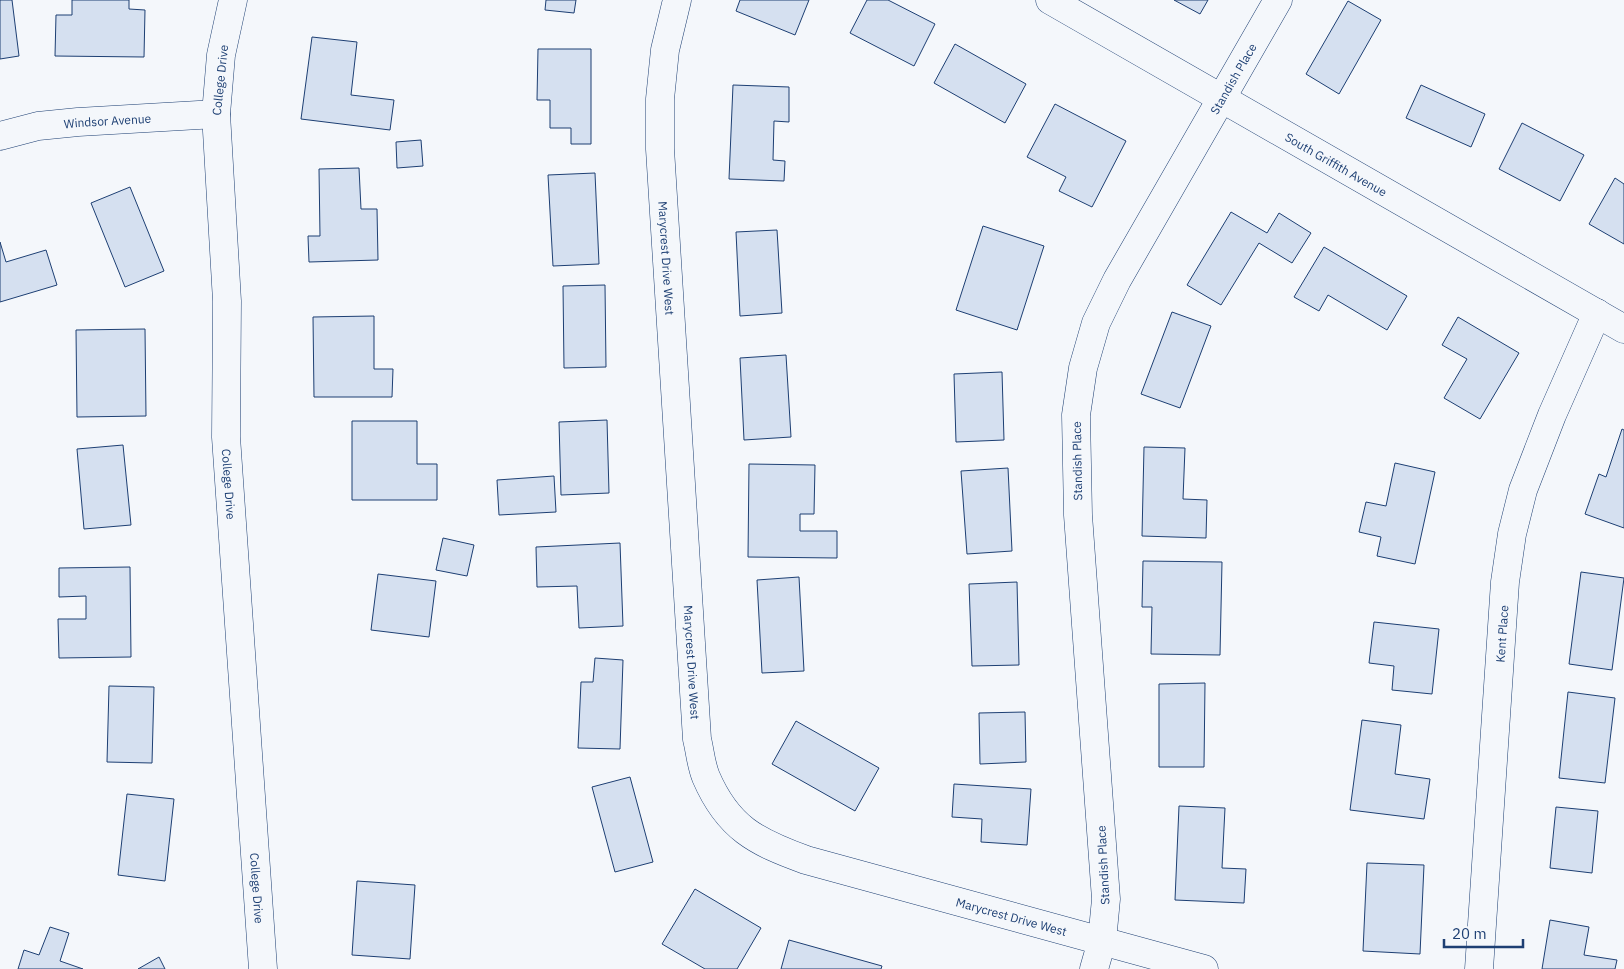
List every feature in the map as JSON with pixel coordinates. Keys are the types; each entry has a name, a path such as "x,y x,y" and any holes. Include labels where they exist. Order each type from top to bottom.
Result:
{"street":[{"name":"College Drive","path":"233,0 221,55 216,114 226,301 226,437 263,969"},
{"name":"Marycrest Drive West","path":"677,0 665,50 660,99 660,149 697,739 705,775 721,806 744,831 772,848 806,860 1204,969"},
{"name":"South Griffith Avenue","path":"1050,0 1624,329"},
{"name":"Standish Place","path":"1094,969 1102,941 1106,899 1078,516 1076,415 1083,368 1096,323 1117,280 1278,0"},
{"name":"Windsor Avenue","path":"0,136 38,126 216,114"},
{"name":"Kent Place","path":"1479,969 1505,582 1512,534 1523,490 1552,415 1597,313"}],"building":[{"path":"0,0 12,0 19,56 0,59"},
{"path":"72,0 129,0 129,9 145,10 144,57 55,56 56,15 72,15"},
{"path":"546,0 576,0 574,13 545,10"},
{"path":"740,0 809,0 795,35 736,11"},
{"path":"867,0 888,0 935,24 914,66 850,33"},
{"path":"1174,0 1208,0 1200,14"},
{"path":"1348,1 1381,20 1339,94 1306,74"},
{"path":"312,37 357,42 351,95 394,100 390,130 301,119"},
{"path":"955,44 1026,84 1005,123 934,83"},
{"path":"538,49 591,49 591,144 571,144 571,128 550,128 550,100 537,100"},
{"path":"733,85 789,87 789,122 774,121 773,160 785,161 784,181 729,179"},
{"path":"1421,85 1485,114 1471,147 1406,118"},
{"path":"1055,104 1126,141 1092,207 1059,191 1066,177 1027,157"},
{"path":"1522,123 1584,155 1560,201 1499,169"},
{"path":"421,140 423,166 397,168 396,142"},
{"path":"359,168 361,209 377,209 378,260 309,262 308,236 320,236 319,169"},
{"path":"595,173 599,264 553,266 548,175"},
{"path":"1615,178 1624,184 1624,244 1589,224"},
{"path":"130,187 164,271 125,287 91,203"},
{"path":"1231,212 1267,233 1279,213 1311,233 1292,263 1259,243 1221,305 1187,285"},
{"path":"983,226 1044,246 1017,330 956,310"},
{"path":"777,230 782,313 740,316 736,232"},
{"path":"0,242 6,262 46,250 57,285 0,302"},
{"path":"1324,247 1407,296 1387,330 1328,295 1319,311 1294,297"},
{"path":"605,285 606,367 564,368 563,286"},
{"path":"1172,312 1211,326 1180,408 1141,394"},
{"path":"374,316 374,369 393,369 392,397 314,397 313,317"},
{"path":"1458,317 1519,353 1480,419 1444,398 1467,359 1442,345"},
{"path":"145,329 146,416 77,417 76,330"},
{"path":"786,355 791,437 744,440 740,358"},
{"path":"1002,372 1004,440 956,442 954,374"},
{"path":"607,420 609,493 561,495 559,422"},
{"path":"352,421 417,421 417,464 437,464 437,500 352,500"},
{"path":"1622,429 1624,430 1624,528 1585,514 1599,474 1606,477"},
{"path":"123,445 131,525 84,529 77,449"},
{"path":"1144,447 1185,448 1183,499 1207,500 1206,538 1142,536"},
{"path":"1395,463 1435,472 1415,564 1377,556 1381,537 1359,532 1366,502 1386,506"},
{"path":"749,464 815,465 814,514 800,514 800,531 837,531 837,558 748,557"},
{"path":"1008,468 1012,551 967,554 961,471"},
{"path":"554,476 556,512 499,515 497,480"},
{"path":"443,538 474,545 467,576 436,570"},
{"path":"620,543 623,626 579,628 577,586 537,587 536,547"},
{"path":"1143,561 1222,562 1220,655 1151,654 1152,607 1142,607"},
{"path":"130,567 131,657 59,658 58,619 86,619 86,596 59,597 59,568"},
{"path":"1581,572 1624,578 1612,670 1569,664"},
{"path":"378,574 436,581 429,637 371,630"},
{"path":"799,577 804,671 762,673 757,580"},
{"path":"1017,582 1019,665 972,666 969,584"},
{"path":"1374,622 1439,629 1432,694 1392,690 1394,666 1369,663"},
{"path":"595,658 623,660 620,749 578,748 581,682 593,682"},
{"path":"1205,683 1204,767 1159,767 1159,684"},
{"path":"109,686 154,687 152,763 107,762"},
{"path":"1568,692 1615,698 1605,783 1559,778"},
{"path":"1025,712 1026,762 980,764 979,713"},
{"path":"1362,720 1401,725 1395,774 1430,779 1424,819 1350,810"},
{"path":"796,721 879,768 855,811 772,764"},
{"path":"630,777 653,862 615,872 592,787"},
{"path":"954,784 1031,789 1027,845 981,842 982,819 952,817"},
{"path":"127,794 174,799 165,881 118,875"},
{"path":"1179,806 1225,808 1222,868 1246,869 1244,903 1175,900"},
{"path":"1556,807 1598,811 1592,873 1550,868"},
{"path":"1367,863 1424,865 1420,954 1363,951"},
{"path":"357,881 415,885 410,959 352,955"},
{"path":"695,889 761,928 737,969 705,969 662,944"},
{"path":"1550,920 1589,927 1584,955 1617,960 1615,969 1542,969"},
{"path":"50,927 69,933 60,961 83,969 18,969 24,950 39,955"},
{"path":"789,940 882,966 881,969 781,969"},
{"path":"159,957 165,969 138,969"}]}
